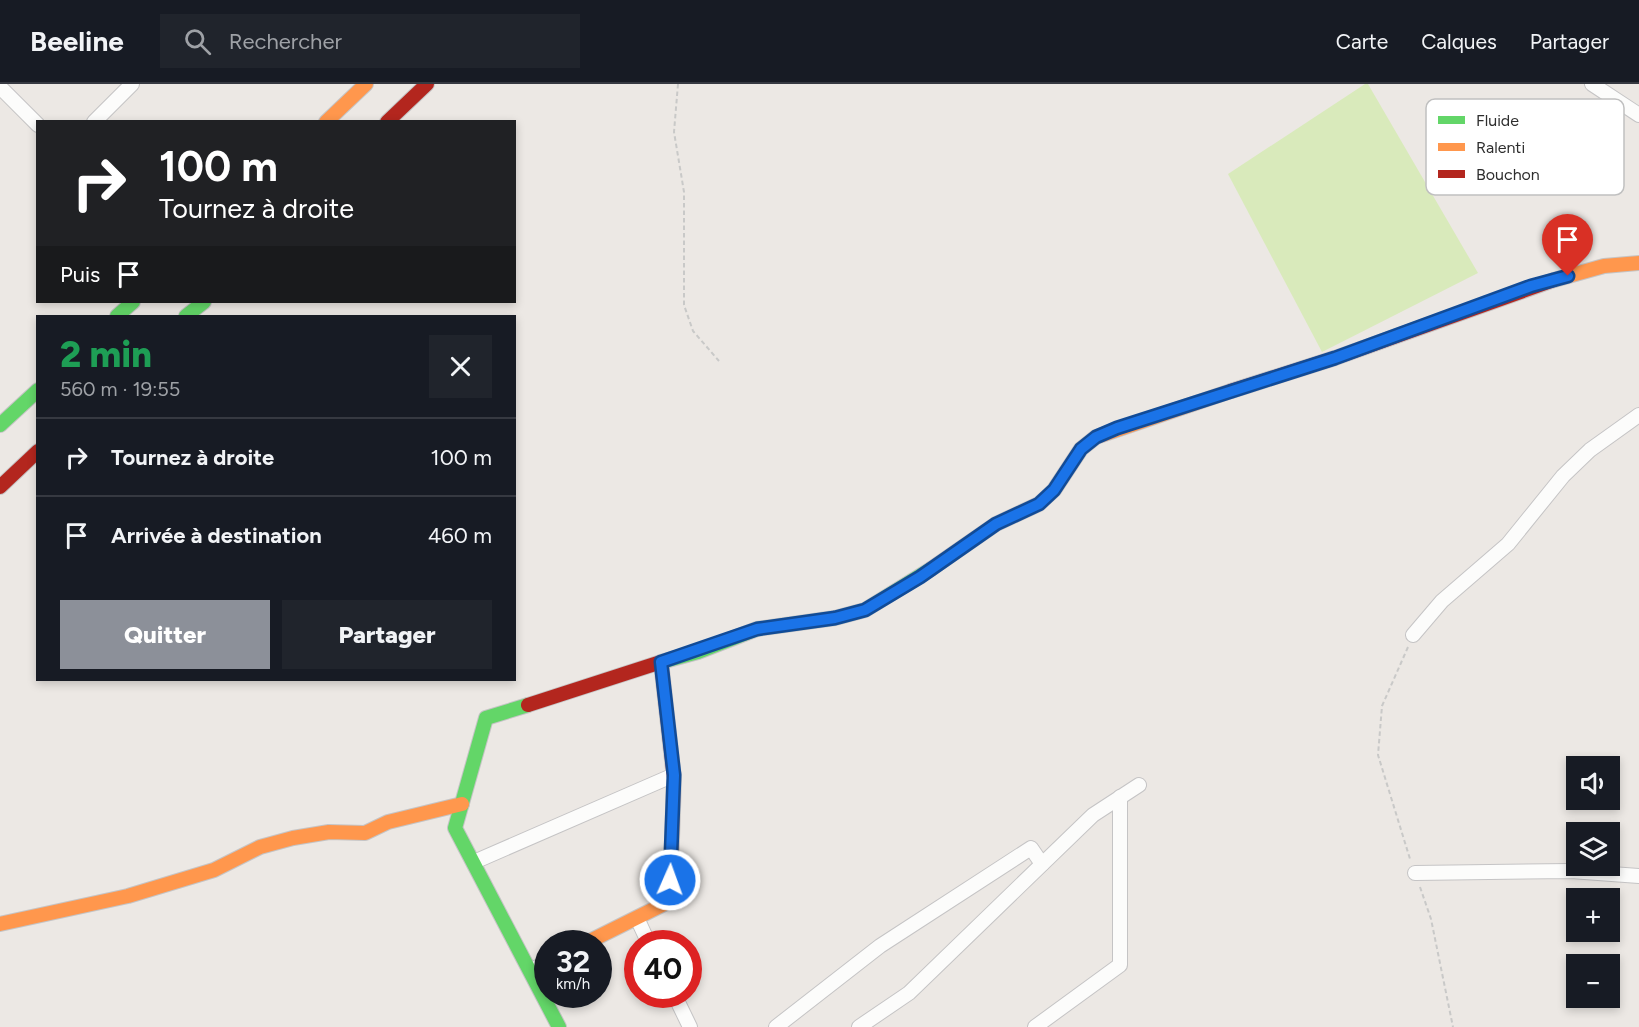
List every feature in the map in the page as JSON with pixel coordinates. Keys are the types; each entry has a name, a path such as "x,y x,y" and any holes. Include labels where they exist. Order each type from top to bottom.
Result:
{"main road":[{"path":"328,120 366,84"},
{"path":"389,120 427,84"},
{"path":"559,1027 455,828 486,718 757,629 835,618 865,610 920,577 996,524 1039,504 1054,490 1081,449 1096,437 1117,428 1335,358 1531,286 1604,266 1639,263"},
{"path":"118,315 132,303"},
{"path":"187,315 203,303"},
{"path":"0,425 36,392"},
{"path":"0,487 36,453"},
{"path":"612,930 670,901 674,775 661,662"},
{"path":"0,924 128,896 214,870 271,844 329,832 365,833 388,822 462,804"}],"street":[{"path":"96,120 132,84"},
{"path":"1592,84 1615,99"},
{"path":"0,87 36,123"},
{"path":"1624,105 1639,115"},
{"path":"1413,635 1442,601 1508,544 1563,476 1590,450 1639,415"},
{"path":"474,862 674,775"},
{"path":"859,1027 909,993 1093,815 1139,785"},
{"path":"1035,1027 1120,965 1120,797"},
{"path":"776,1027 880,946 1023,853 1031,849 1042,864"},
{"path":"1415,873 1571,871 1639,876"},
{"path":"637,918 643,930"},
{"path":"681,1008 690,1027"}],"path":[{"path":"678,84 674,132 684,192 684,305 693,331 719,361"},
{"path":"1413,635 1382,706 1378,755 1431,919 1453,1027"}],"green space":[{"path":"1368,84 1426,184 1426,195 1433,195 1478,273 1322,352 1228,174"}],"traffic: fast":[{"path":"118,315 132,303"},
{"path":"187,315 203,303"},
{"path":"0,425 36,392"},
{"path":"661,662 698,652 757,629 835,618 865,610 931,569"},
{"path":"528,705 486,718 455,828 559,1027"}],"traffic: slow":[{"path":"328,120 366,84"},
{"path":"1554,280 1604,266 1639,263"},
{"path":"931,569 996,524 1039,504 1054,490 1081,449 1096,437 1231,391"},
{"path":"612,930 670,901 674,778"},
{"path":"0,924 128,896 214,870 260,847 293,838 329,832 365,833 388,822 462,804"}],"traffic: jam":[{"path":"389,120 427,84"},
{"path":"1231,391 1335,358 1554,280"},
{"path":"0,487 36,453"},
{"path":"528,705 661,662 674,778"}],"route":[{"path":"670,880 674,775 661,662 698,652 757,629 835,618 865,610 920,577 996,524 1039,504 1054,490 1081,449 1096,437 1117,428 1221,392 1335,358 1531,286 1568,276"}]}
